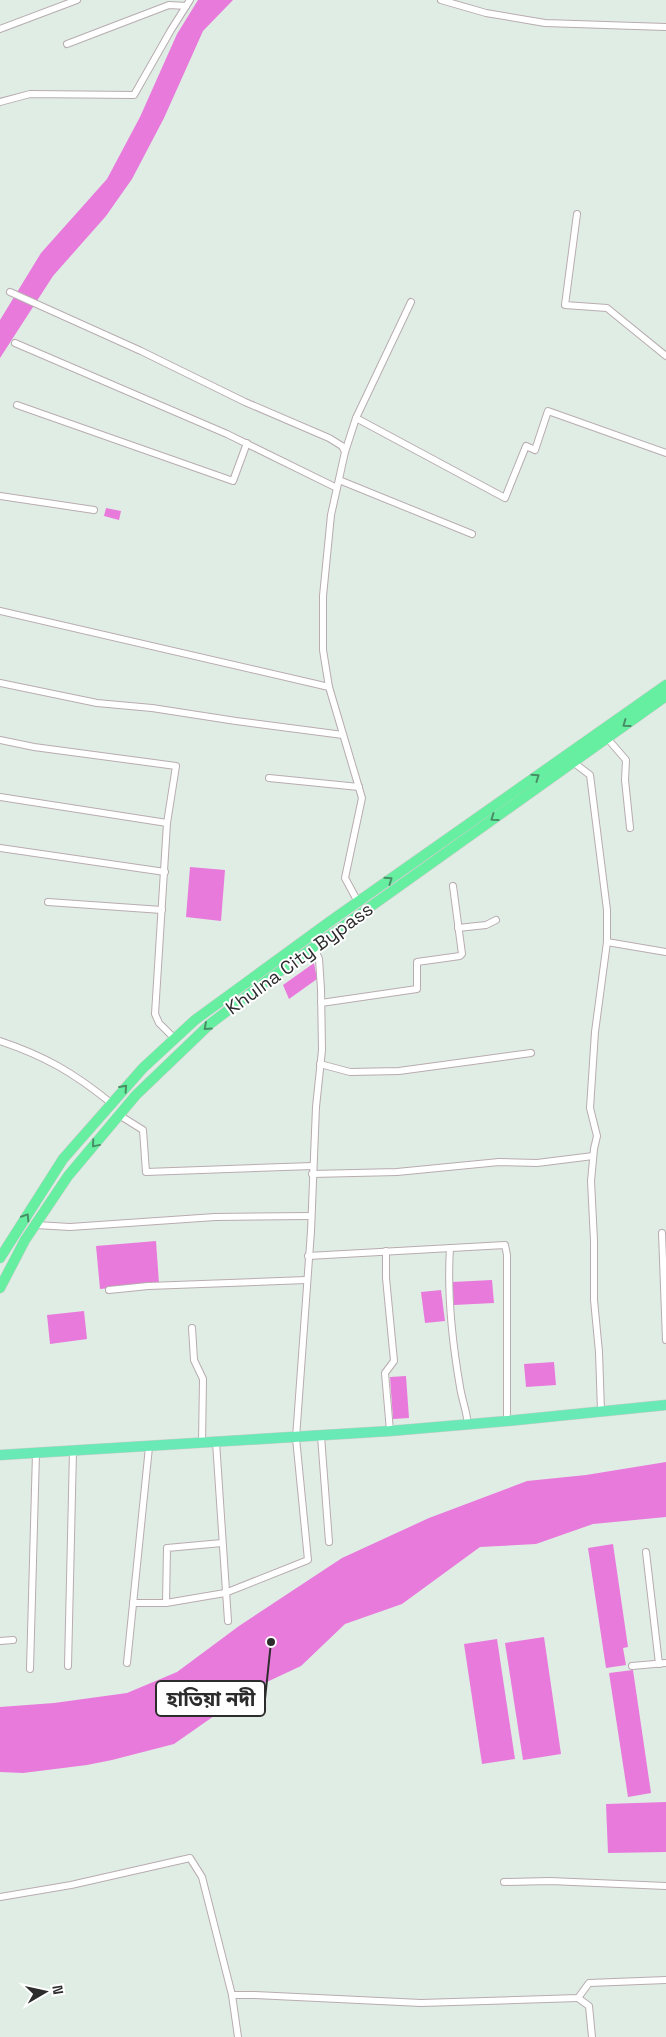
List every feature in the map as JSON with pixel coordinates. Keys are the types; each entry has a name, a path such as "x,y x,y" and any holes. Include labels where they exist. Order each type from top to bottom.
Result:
{"highway":[{"name":"Khulna City Bypass","path":"0,1258 63,1159 143,1068 174,1038 250,978 666,685"},
{"name":"Khulna City Bypass","path":"0,1288 36,1225 68,1176 136,1094 210,1024 314,947 666,696"}],"main road":[{"path":"0,1455 390,1431 666,1405"}],"street":[{"path":"0,29 77,0"},
{"path":"441,0 486,13 545,24 666,26"},
{"path":"67,44 169,5 188,3"},
{"path":"0,102 30,94 134,95 188,3"},
{"path":"577,214 565,305 607,308 666,356"},
{"path":"12,293 141,351 245,402 329,438 342,446 345,452"},
{"path":"358,902 345,878 362,798 330,687 323,650 323,596 331,515 345,452 356,418 411,302"},
{"path":"15,343 246,443 338,488"},
{"path":"17,405 233,481 246,443"},
{"path":"356,418 505,498 526,446 535,450 548,411 666,453"},
{"path":"339,480 472,534"},
{"path":"0,496 94,510"},
{"path":"0,611 330,687"},
{"path":"0,683 97,703 152,708 343,735"},
{"path":"607,738 626,760 625,780 630,828"},
{"path":"0,740 34,747 176,766 167,822 155,1014 159,1023 174,1038"},
{"path":"573,762 590,775 607,910 607,942 595,1032 590,1108 597,1136 591,1181 594,1292 601,1411"},
{"path":"269,778 359,787"},
{"path":"0,797 167,822"},
{"path":"0,848 165,872"},
{"path":"321,1003 417,989 417,962 460,956 462,954 453,886"},
{"path":"48,902 162,910"},
{"path":"458,928 486,925 496,920"},
{"path":"607,942 666,952"},
{"path":"133,1603 166,1603 225,1593 308,1560 296,1438 320,1064 321,1003 319,959 314,947"},
{"path":"0,1041 25,1049 60,1066 82,1080 111,1103"},
{"path":"320,1064 350,1072 399,1071 531,1053"},
{"path":"119,1115 142,1130 146,1172 313,1166"},
{"path":"312,1174 397,1172 499,1162 537,1163 593,1156"},
{"path":"36,1225 70,1227 215,1217 311,1216"},
{"path":"662,1232 666,1340"},
{"path":"308,1256 505,1245 507,1255 507,1421"},
{"path":"450,1248 448,1282 453,1338 461,1390 466,1404 468,1425"},
{"path":"386,1251 386,1278 394,1361 385,1373 390,1431"},
{"path":"109,1290 148,1286 306,1280"},
{"path":"192,1328 194,1360 202,1379 202,1443"},
{"path":"321,1436 329,1542"},
{"path":"216,1442 228,1622"},
{"path":"127,1663 148,1446"},
{"path":"68,1666 72,1451"},
{"path":"30,1669 36,1453"},
{"path":"166,1603 166,1548 222,1543"},
{"path":"632,1666 662,1664 646,1552"},
{"path":"0,1641 13,1640"},
{"path":"0,1897 71,1885 190,1858 202,1877 236,1995 238,2037"},
{"path":"504,1882 550,1881 666,1886"},
{"path":"578,1998 589,1983 666,1980"},
{"path":"236,1995 421,2004 578,1998 589,2006 592,2037"}],"shaded area":[{"path":"198,0 233,0 203,31 164,118 132,179 106,216 53,276 0,358 0,320 41,253 107,179 140,117 177,34"},
{"path":"106,508 121,511 119,520 104,516"},
{"path":"190,867 225,870 221,921 186,917"},
{"path":"314,963 317,979 289,999 283,985"},
{"path":"156,1241 159,1283 100,1289 96,1246"},
{"path":"492,1280 494,1303 454,1305 452,1282"},
{"path":"441,1290 445,1321 425,1323 421,1292"},
{"path":"84,1311 87,1339 50,1344 47,1315"},
{"path":"554,1362 556,1385 526,1387 524,1364"},
{"path":"406,1376 409,1418 393,1419 390,1377"},
{"path":"666,1462 666,1517 593,1524 536,1544 480,1547 402,1604 345,1624 301,1666 254,1688 174,1744 87,1765 23,1773 0,1772 0,1707 54,1703 127,1693 177,1672 239,1626 342,1558 429,1518 527,1481 586,1475"},
{"path":"613,1544 628,1647 623,1648 626,1665 606,1668 588,1548"},
{"path":"544,1637 561,1754 523,1760 505,1643"},
{"path":"497,1639 515,1759 482,1764 464,1644"},
{"path":"633,1670 651,1793 628,1797 609,1673"},
{"path":"666,1802 666,1852 608,1853 606,1804"}],"place":[{"name":"হাতিয়া নদী","path":"271,1642"}]}
